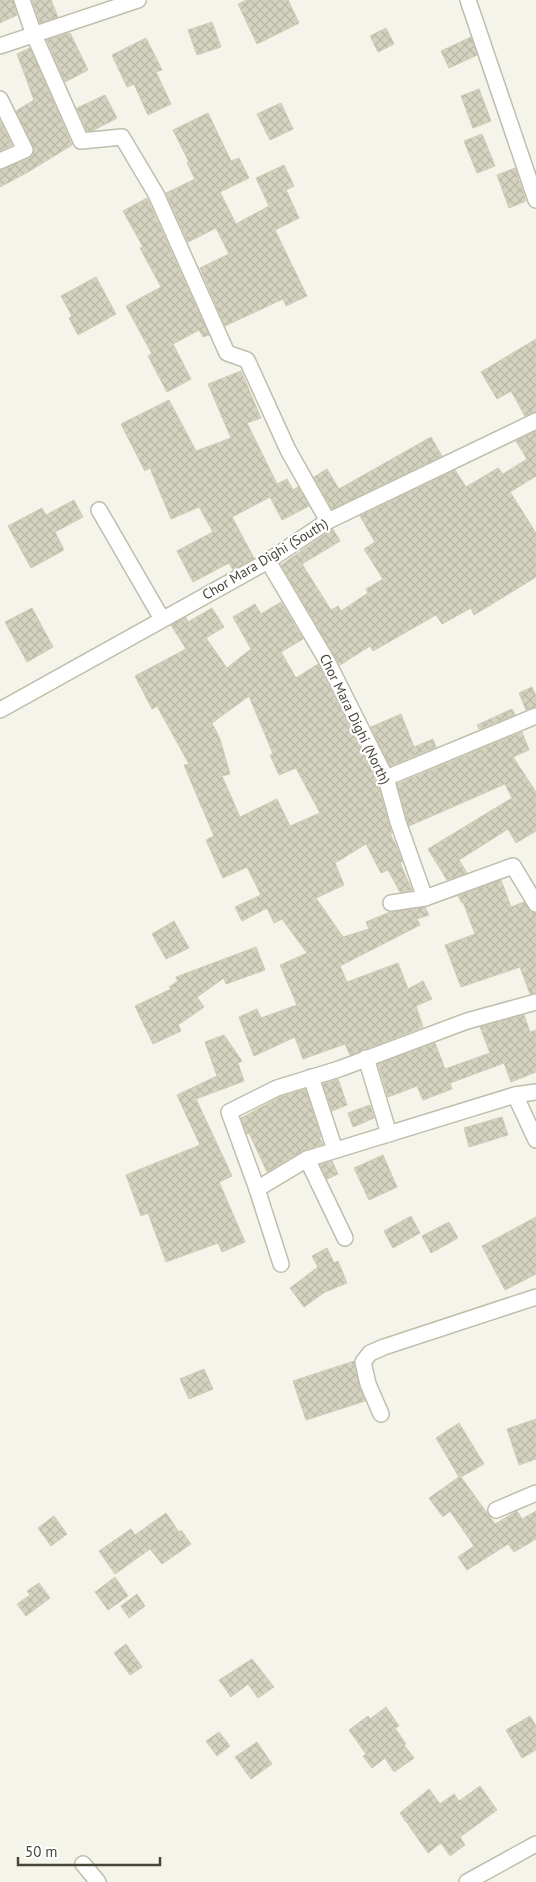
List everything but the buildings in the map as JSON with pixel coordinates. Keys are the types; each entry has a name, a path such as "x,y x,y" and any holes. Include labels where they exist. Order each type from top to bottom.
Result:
{"street":[{"path":"22,0 34,35 81,141 122,137 156,194 227,353 247,360 288,450 328,521"},
{"path":"0,46 138,0"},
{"path":"468,0 536,200"},
{"path":"0,99 25,150 0,161"},
{"name":"Chor Mara Dighi (South)","path":"0,710 268,560 328,521 536,421"},
{"path":"99,510 162,619"},
{"name":"Chor Mara Dighi (North)","path":"268,560 327,660 386,778 398,822 425,898"},
{"path":"386,778 536,716"},
{"path":"391,903 425,898 513,866 536,904"},
{"path":"281,1264 257,1189 229,1112 277,1088 467,1021 536,1002"},
{"path":"366,1058 389,1134"},
{"path":"311,1077 335,1150"},
{"path":"257,1189 307,1159 515,1095 536,1092"},
{"path":"515,1095 536,1140"},
{"path":"307,1159 345,1238"},
{"path":"381,1414 368,1384 363,1362 370,1353 536,1297"},
{"path":"496,1510 536,1493"},
{"path":"467,1882 536,1844"},
{"path":"83,1864 98,1882"}]}
